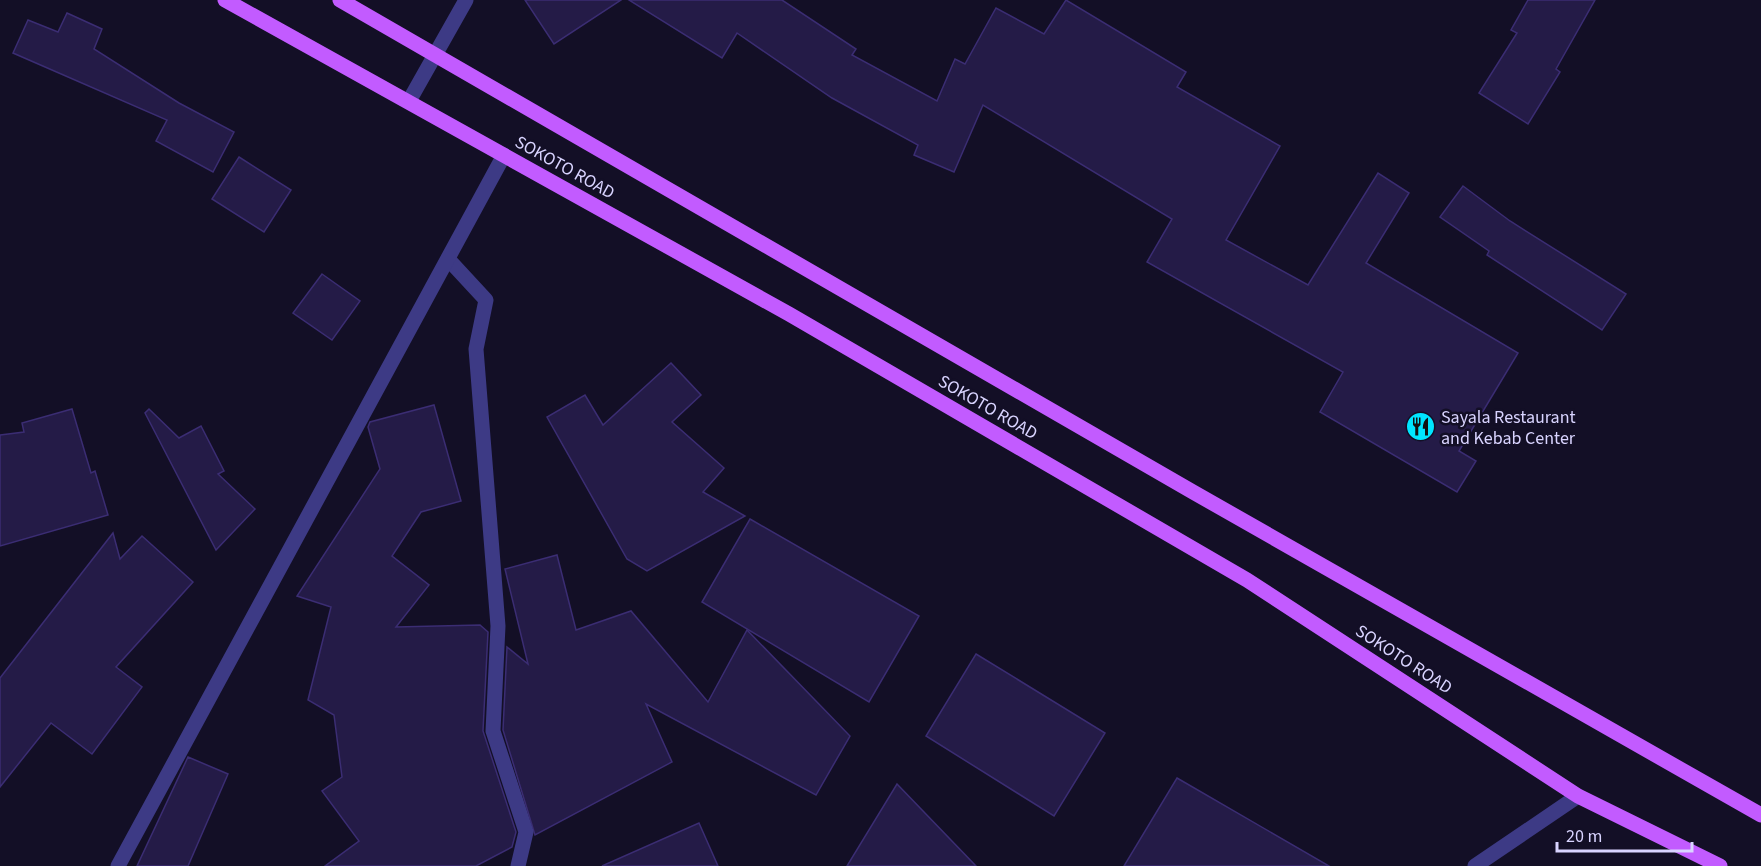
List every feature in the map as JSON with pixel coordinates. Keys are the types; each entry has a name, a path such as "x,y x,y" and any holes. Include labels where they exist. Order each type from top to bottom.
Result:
{"main road":[{"name":"SOKOTO ROAD","path":"225,0 789,314 1247,580 1578,796 1720,866"},
{"path":"340,0 1193,492 1761,815"}],"street":[{"path":"409,101 466,0"},
{"path":"118,866 504,155"},
{"path":"448,259 486,300 476,349 498,626 493,731 526,832 518,866"},
{"path":"1475,866 1578,796"}],"building":[{"path":"525,0 621,0 554,44"},
{"path":"629,0 782,0 856,49 852,55 937,101 955,59 965,64 996,8 1044,34 1066,0 1186,72 1177,87 1280,146 1226,240 1308,285 1378,173 1409,193 1366,263 1518,353 1459,451 1476,461 1457,492 1320,412 1343,372 1147,262 1172,219 983,105 954,172 914,155 918,145 832,98 737,33 722,58"},
{"path":"1528,0 1595,0 1556,69 1560,72 1528,124 1479,93 1517,33 1511,30"},
{"path":"67,13 102,29 94,49 179,103 234,132 213,172 156,141 167,120 13,53 28,20 58,32"},
{"path":"239,157 291,190 264,232 212,199"},
{"path":"1463,186 1510,221 1626,294 1602,330 1487,255 1489,251 1440,217"},
{"path":"322,274 360,301 332,340 293,313"},
{"path":"671,363 701,395 672,422 724,468 703,492 745,516 647,571 627,559 547,417 585,395 603,425"},
{"path":"434,405 461,501 421,512 392,556 429,585 396,627 480,625 488,632 483,731 516,832 512,847 476,866 325,866 359,841 322,791 342,777 334,715 308,700 331,607 297,596 380,469 368,427 370,422"},
{"path":"72,409 91,473 95,471 108,515 0,546 0,435 24,432 22,423"},
{"path":"149,409 179,438 201,426 224,471 218,474 255,509 216,550 145,413"},
{"path":"750,519 919,616 869,702 702,602"},
{"path":"113,533 120,559 142,536 193,582 116,667 142,687 92,754 51,723 0,787 0,678"},
{"path":"557,555 576,630 631,611 708,702 747,630 850,736 816,795 646,704 672,762 535,835 503,730 507,647 528,664 505,569"},
{"path":"976,654 1105,733 1054,816 926,736"},
{"path":"188,757 228,774 188,866 137,866"},
{"path":"1177,778 1329,866 1124,866"},
{"path":"897,784 976,866 847,866"},
{"path":"699,823 718,866 602,866"}],"place":[{"name":"Sayala Restaurant and Kebab Center","path":"1420,427"}]}
